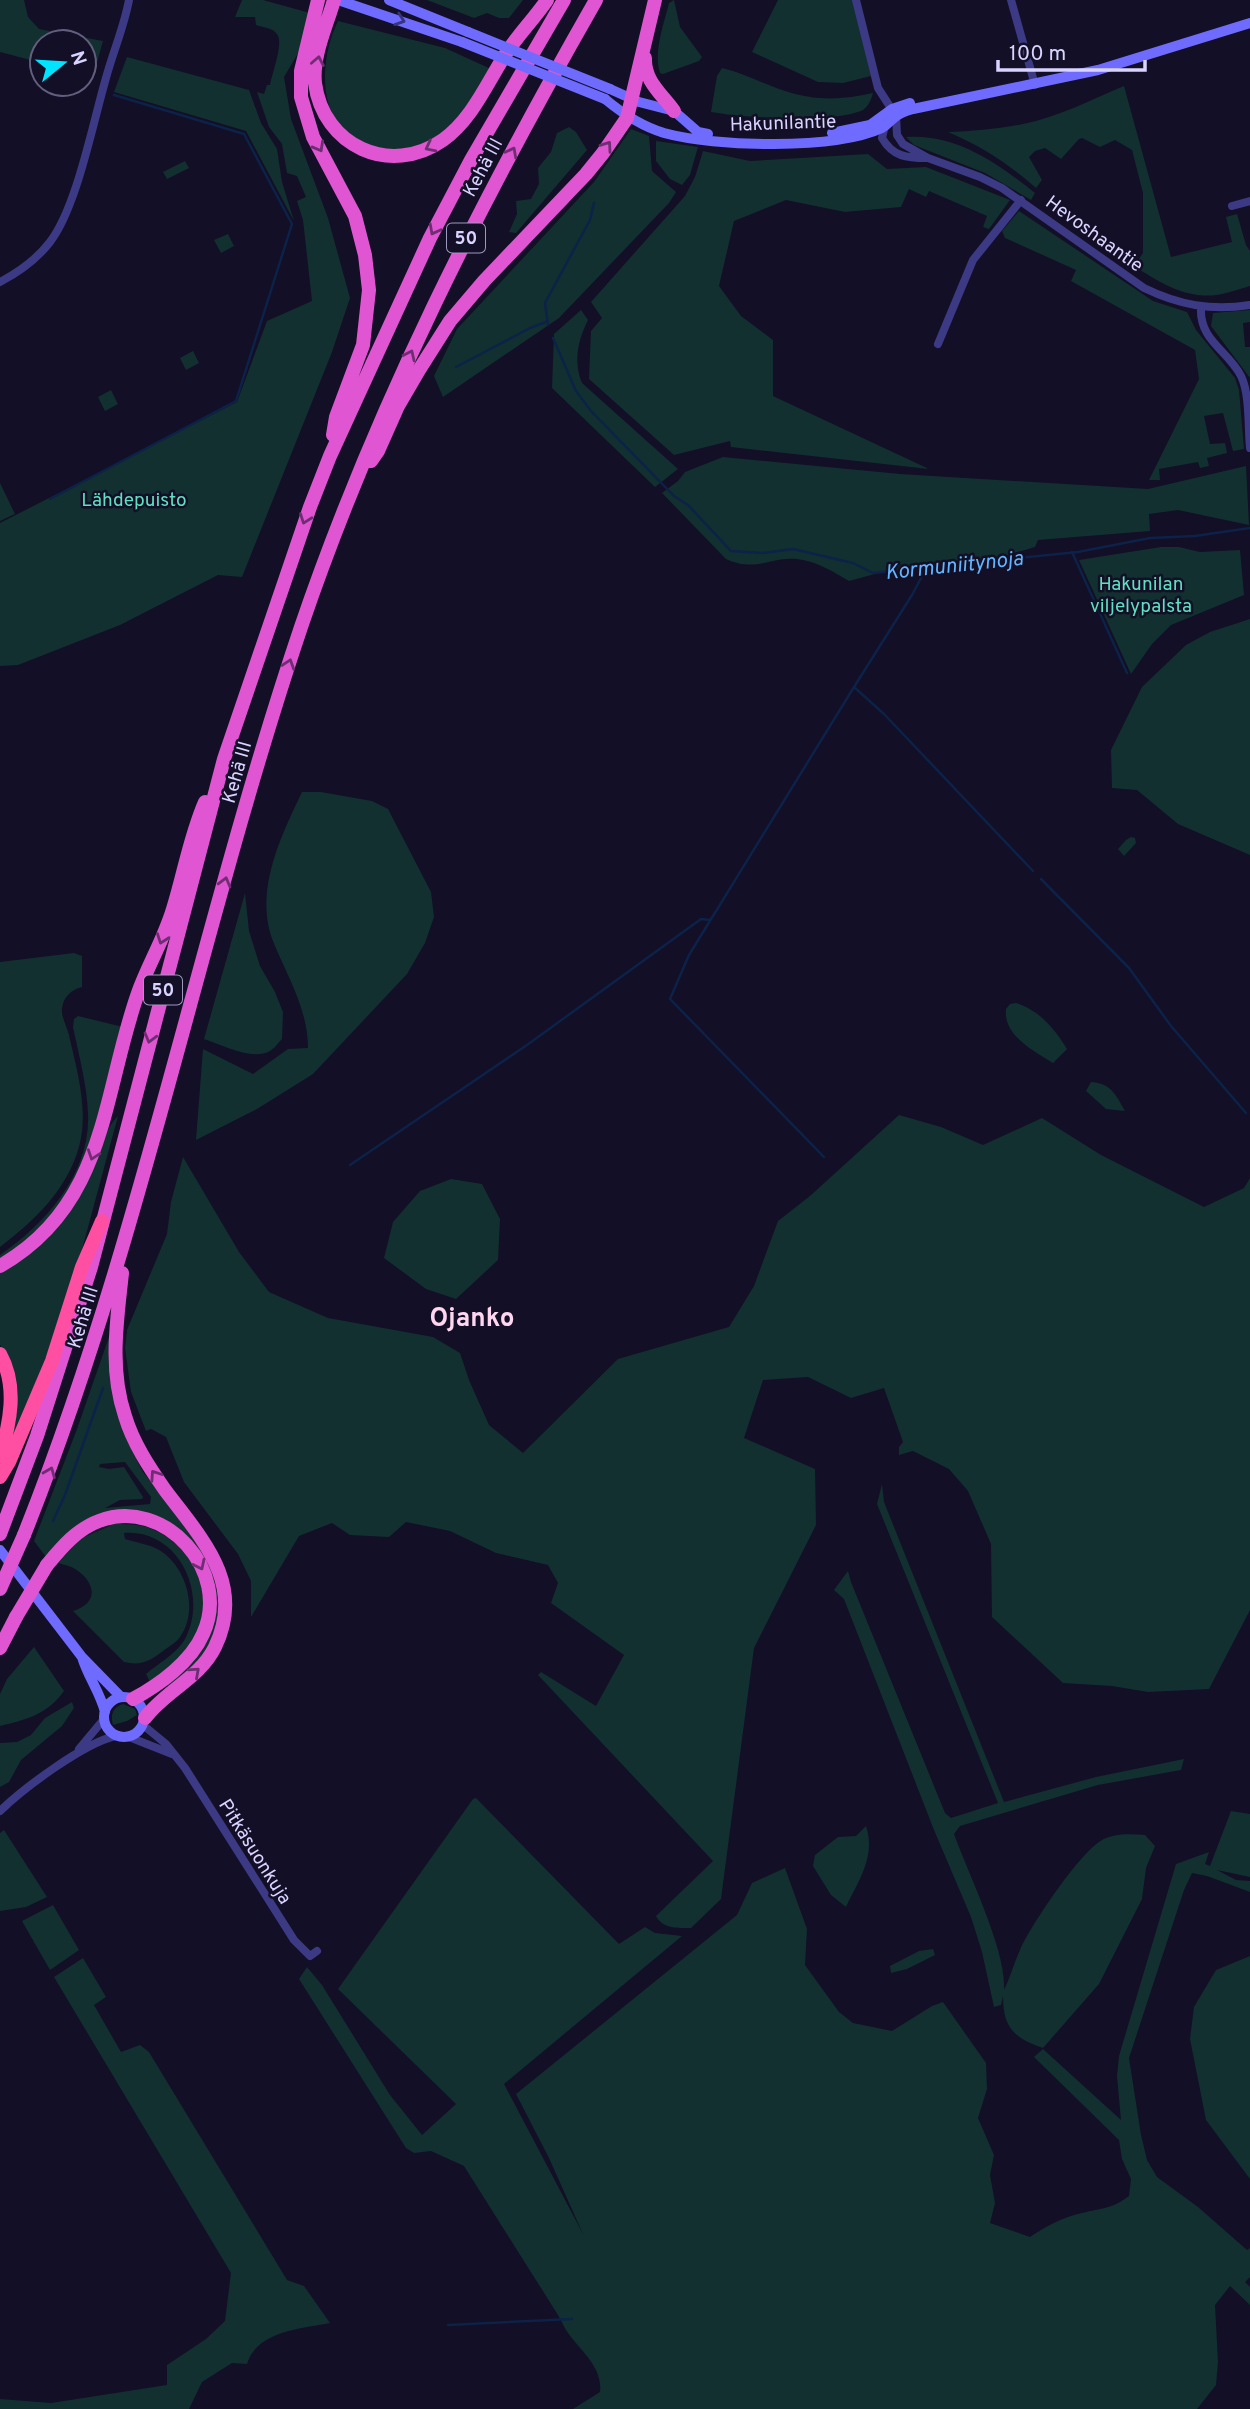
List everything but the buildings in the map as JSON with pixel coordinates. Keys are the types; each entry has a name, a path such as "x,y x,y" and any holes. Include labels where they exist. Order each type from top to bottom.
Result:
{"highway":[{"path":"318,0 301,71 301,97 308,125 355,216 365,255 369,290 363,345 336,417 330,456"},
{"path":"336,0 316,64 318,96 331,124 349,142 368,152 390,157 430,148 457,127 478,102 507,52 547,0"},
{"name":"Kehä III","path":"0,1534 60,1366 91,1268 224,759 272,611 330,456 430,238 471,160 564,0"},
{"name":"Kehä III","path":"0,1589 56,1456 80,1386 127,1234 262,751 302,624 354,485 461,247 596,0"},
{"path":"354,485 378,451 398,407 450,321 484,281 586,174 627,118 656,0"},
{"path":"646,43 645,65 648,75 654,88 674,111"},
{"path":"0,1266 45,1230 67,1204 86,1172 139,992 172,911 198,819 224,759"},
{"path":"0,1477 52,1361 82,1266 102,1221"},
{"path":"127,1234 114,1342 115,1365 124,1414 144,1458 210,1550 225,1594 224,1622 215,1649 205,1663 161,1701 144,1721"},
{"path":"0,1354 7,1369 11,1398 5,1441 0,1456"},
{"path":"0,1648 47,1565 63,1546 86,1527 107,1518 142,1518 180,1537 192,1550 203,1569 209,1589 209,1610 204,1633 190,1656 144,1693 127,1698"}],"main road":[{"name":"Hakunilantie","path":"336,0 607,94 674,111 698,132 732,138 793,138 870,125 911,103 996,93 1035,85 1098,70 1250,23"},
{"name":"Hakunilantie","path":"389,0 607,94 627,118 665,133 723,142 802,143 850,137 884,128"},
{"path":"884,128 894,112"},
{"path":"0,1549 82,1657 127,1698 140,1703 144,1721 140,1730 128,1737 115,1736 106,1726 102,1698 86,1671 82,1657"},
{"path":"104,1715 111,1702 127,1698"}],"street":[{"path":"0,282 16,273 41,252 52,240 62,221 76,184 130,0"},
{"name":"Hevoshaantie","path":"856,0 878,88 894,112 899,139 906,146 928,158 980,177 1021,200 1144,288 1171,300 1201,307 1229,308 1250,305"},
{"path":"1012,0 1035,85"},
{"name":"Hevoshaantie","path":"884,128 882,138 893,153 910,158 928,158"},
{"path":"938,344 973,260 1021,200"},
{"path":"1233,205 1250,201"},
{"path":"1201,307 1200,321 1204,330 1241,375 1250,448"},
{"path":"78,1752 104,1715"},
{"name":"Pitkäsuonkuja","path":"144,1721 166,1744 191,1778 294,1940 310,1956 317,1951"},
{"path":"0,1811 78,1752 115,1736"},
{"path":"128,1737 172,1754"}],"green space":[{"path":"0,0 24,0 28,17 38,28 28,28 28,59 0,52"},
{"name":"Lähdepuisto","path":"242,0 263,0 310,13 300,50 284,77 291,119 328,218 350,298 332,352 242,577 218,575 120,625 18,665 0,666 0,523 237,402 267,321 312,301 303,220 297,201 306,197 297,176 287,173 282,144 269,127 257,92 264,94 267,85 270,85 279,38 273,30 256,25 255,17 235,17"},
{"path":"427,0 523,0 509,18 499,18 487,13 474,18"},
{"path":"674,0 680,27 702,57 699,61 663,74 660,73 658,65 658,47 669,3"},
{"path":"778,0 853,0 871,76 843,83 818,82 752,52"},
{"path":"338,21 445,48 491,69 457,119 437,137 424,144 402,149 365,144 348,134 336,120 328,102 326,62"},
{"path":"98,40 103,41 98,59"},
{"path":"127,57 249,90 261,123 277,149 282,182 294,221 246,131 114,92"},
{"path":"722,68 807,97 839,98 873,93 867,106 847,115 809,118 711,112 717,76"},
{"path":"1124,86 1171,257 1232,242 1226,217 1237,214 1250,251 1250,286 1205,296 1183,292 1134,266 1143,253 1143,193 1132,150 1115,140 1100,147 1079,139 1061,159 1045,148 1035,151 1029,157 1042,180 1036,188 994,156 948,132 1014,126 1036,121"},
{"path":"569,127 576,132 587,150 516,233 509,232 517,214 516,201 531,199 539,184 538,168 551,152 557,133"},
{"path":"631,129 649,136 652,171 676,192 669,203 559,318 443,397 434,376 457,329 594,182"},
{"path":"906,137 924,137 959,145 991,161 1035,193 1031,200 985,173 914,145"},
{"path":"656,141 698,147 690,175 682,185 670,179 656,161"},
{"path":"703,151 750,161 868,154 887,169 926,167 1010,200 989,229 983,227 987,216 929,191 926,197 909,189 901,207 845,212 786,200 734,221 719,286 741,316 773,340 773,396 929,469 731,447 730,441 674,455 589,379 591,331 602,318 591,302 685,196 695,177"},
{"path":"185,161 189,168 167,179 163,172"},
{"path":"1019,211 1153,301 1187,312 1196,330 1235,378 1239,390 1244,449 1233,451 1223,413 1204,416 1210,444 1225,443 1227,453 1207,458 1209,466 1200,468 1198,462 1159,469 1160,480 1149,480 1199,379 1195,350 1071,281 1076,270 1005,238 1002,231"},
{"path":"228,234 234,246 221,253 214,240"},
{"path":"581,310 588,320 578,351 582,383 678,469 655,487 552,388 554,334"},
{"path":"1250,310 1250,322 1243,323 1245,347 1250,347 1250,378 1211,326 1213,313"},
{"path":"193,351 199,363 186,370 180,358"},
{"path":"111,390 118,404 105,411 98,397"},
{"path":"723,457 900,474 1148,489 1246,466 1249,525 1178,510 1149,514 1150,531 1038,540 1035,547 1008,555 1008,558 886,571 849,581 824,567 804,560 787,559 746,564 726,559 662,493 685,472"},
{"path":"0,483 15,514 0,521"},
{"name":"Hakunilan viljelypalsta","path":"1161,547 1179,547 1200,552 1240,550 1244,595 1171,625 1152,644 1131,674 1079,560"},
{"path":"1250,619 1250,855 1178,824 1137,790 1112,788 1111,750 1142,687 1186,645 1210,632"},
{"path":"302,792 321,792 372,801 388,809 431,892 434,917 425,943 407,974 313,1074 257,1109 196,1140 203,1049 253,1074 288,1049 308,1048 305,1021 275,946 266,907 278,847"},
{"path":"1131,837 1135,838 1136,843 1124,856 1118,849"},
{"path":"245,893 249,931 260,966 283,1012 282,1039 272,1050 263,1054 237,1051 204,1039"},
{"path":"74,953 82,956 82,987 71,992 66,998 62,1012 81,1091 83,1119 79,1147 74,1163 58,1191 37,1215 0,1247 0,962"},
{"path":"1016,1003 1032,1010 1046,1021 1067,1049 1053,1063 1021,1041 1009,1027 1006,1009 1010,1004"},
{"path":"78,1016 123,1027 94,1136 65,1196 36,1231 0,1260 0,1255 34,1228 49,1212 74,1176 82,1156 88,1113 73,1027 74,1019"},
{"path":"1091,1082 1108,1087 1125,1111 1106,1109 1086,1091"},
{"path":"899,1115 941,1127 983,1145 1042,1118 1101,1155 1204,1207 1244,1188 1250,1178 1250,1610 1209,1689 1148,1692 1112,1686 1063,1683 992,1617 991,1544 968,1491 949,1469 913,1451 899,1455 899,1447 903,1442 884,1388 851,1398 808,1377 763,1380 744,1438 815,1469 816,1525 754,1648 721,1899 691,1928 671,1927 656,1916 713,1861 538,1675 541,1672 596,1706 624,1655 551,1603 558,1583 548,1565 496,1553 450,1531 406,1522 389,1537 350,1535 332,1523 299,1536 251,1617 251,1581 238,1554 184,1482 166,1437 151,1429 146,1431 131,1392 125,1348 127,1330 167,1234 171,1202 183,1157 239,1252 269,1292 328,1318 433,1337 460,1353 489,1425 523,1453 618,1359 729,1327 754,1286 778,1221 810,1196"},
{"path":"118,1116 60,1323 15,1434 12,1432 5,1351 0,1345 0,1273 42,1241 76,1201 96,1163 106,1135"},
{"path":"451,1179 482,1184 500,1219 498,1260 456,1299 426,1289 384,1258 393,1222 420,1191"},
{"path":"109,1337 120,1422 132,1451 143,1472 197,1538 216,1572 222,1609 208,1652 169,1688 166,1683 213,1621 184,1534 108,1515 46,1557 34,1541","holes":["125,1462 151,1497 150,1504 105,1508 120,1500 143,1497 124,1467 109,1469 99,1467 100,1464"]},
{"path":"882,1484 884,1502 1004,1802 1096,1777 1184,1759 1181,1770 1098,1785 960,1826 954,1834 993,1934 1003,1974 1004,1990 1020,1950 1034,1925 1055,1892 1090,1850 1104,1839 1121,1835 1145,1835 1155,1846 1146,1868 1142,1899 1099,1984 1043,2048 1018,2036 1012,2030 1005,2016 1003,1996 1001,2005 994,2007 971,1917 844,1599 834,1590 848,1571 945,1813 951,1818 998,1803 877,1504"},
{"path":"114,1524 143,1526 166,1537 189,1559 202,1588 202,1620 196,1636 181,1656 150,1682 146,1674 179,1648 192,1619 190,1583 184,1567 173,1552 160,1541 143,1534 124,1533 125,1539 156,1548 165,1554 180,1571 188,1593 188,1616 178,1639 154,1657 135,1663 124,1662 73,1611 87,1604 92,1594 91,1588 78,1571 58,1563 80,1539"},
{"path":"34,1647 64,1691 44,1711 0,1726 0,1694 7,1679"},
{"path":"72,1702 74,1708 62,1726 21,1760 9,1782 0,1787 0,1743 17,1742 31,1735 45,1718"},
{"path":"123,1704 135,1709 137,1715 113,1725 113,1712"},
{"path":"476,1798 619,1944 645,1927 655,1933 682,1936 504,2084 583,2234 549,2158 516,2094 737,1915 752,1883 785,1868 807,1929 805,1965 839,2012 853,2023 892,2031 943,2002 986,2063 987,2089 978,2118 994,2155 990,2175 995,2203 990,2223 1030,2237 1061,2219 1107,2208 1123,2200 1129,2196 1131,2179 1122,2159 1119,2140 1034,2057 1043,2049 1121,2120 1117,2076 1119,2056 1176,1864 1209,1852 1205,1864 1210,1866 1231,1811 1250,1814 1250,1877 1217,1870 1236,1880 1250,1881 1250,1892 1192,1873 1129,2058 1141,2135 1147,2160 1157,2177 1198,2207 1247,2250 1250,2248 1250,2277 1245,2282 1250,2287 1250,2305 1230,2286 1215,2305 1218,2362 1216,2385 1197,2409 573,2409 600,2392 594,2366 566,2330 464,2166 431,2151 414,2153 406,2148 299,1979 307,1967 322,1985 390,2095 422,2135 456,2104 338,1989"},
{"path":"866,1826 869,1848 865,1868 846,1907 831,1895 813,1866 815,1855 838,1837 856,1836"},
{"path":"4,1830 47,1897 26,1907 0,1911 0,1833"},
{"path":"53,1905 79,1950 50,1970 22,1921"},
{"path":"933,1949 935,1955 907,1969 891,1973 890,1966 919,1951"},
{"path":"1250,1956 1250,2179 1206,2120 1190,2039 1194,2007 1216,1970"},
{"path":"83,1958 106,1997 94,2005 121,2052 140,2045 149,2052 287,2280 304,2286 330,2323 281,2333 270,2338 252,2353 247,2364 232,2363 202,2382 189,2409 0,2409 0,2399 51,2403 167,2385 167,2365 206,2339 225,2321 231,2273 54,1977"}],"waterway":[{"path":"50,499 236,401 292,224 244,134 114,95"},
{"path":"548,325 545,303 590,220 594,203"},
{"path":"456,367 546,322"},
{"name":"Kormuniitynoja","path":"553,338 576,391 591,411 674,496 688,505 731,551 763,553 793,549 853,563 873,573 1078,552 1150,538 1195,536 1250,528"},
{"path":"1072,552 1127,673"},
{"path":"926,569 854,687 884,714 1033,871"},
{"path":"824,1157 670,999 689,955 854,687"},
{"path":"1041,879 1129,968 1171,1026 1246,1113"},
{"path":"350,1165 527,1045 701,919 710,920"},
{"path":"53,1521 103,1388"},
{"path":"448,2325 572,2319"}],"district":[{"name":"Ojanko","path":"472,1317"}]}
